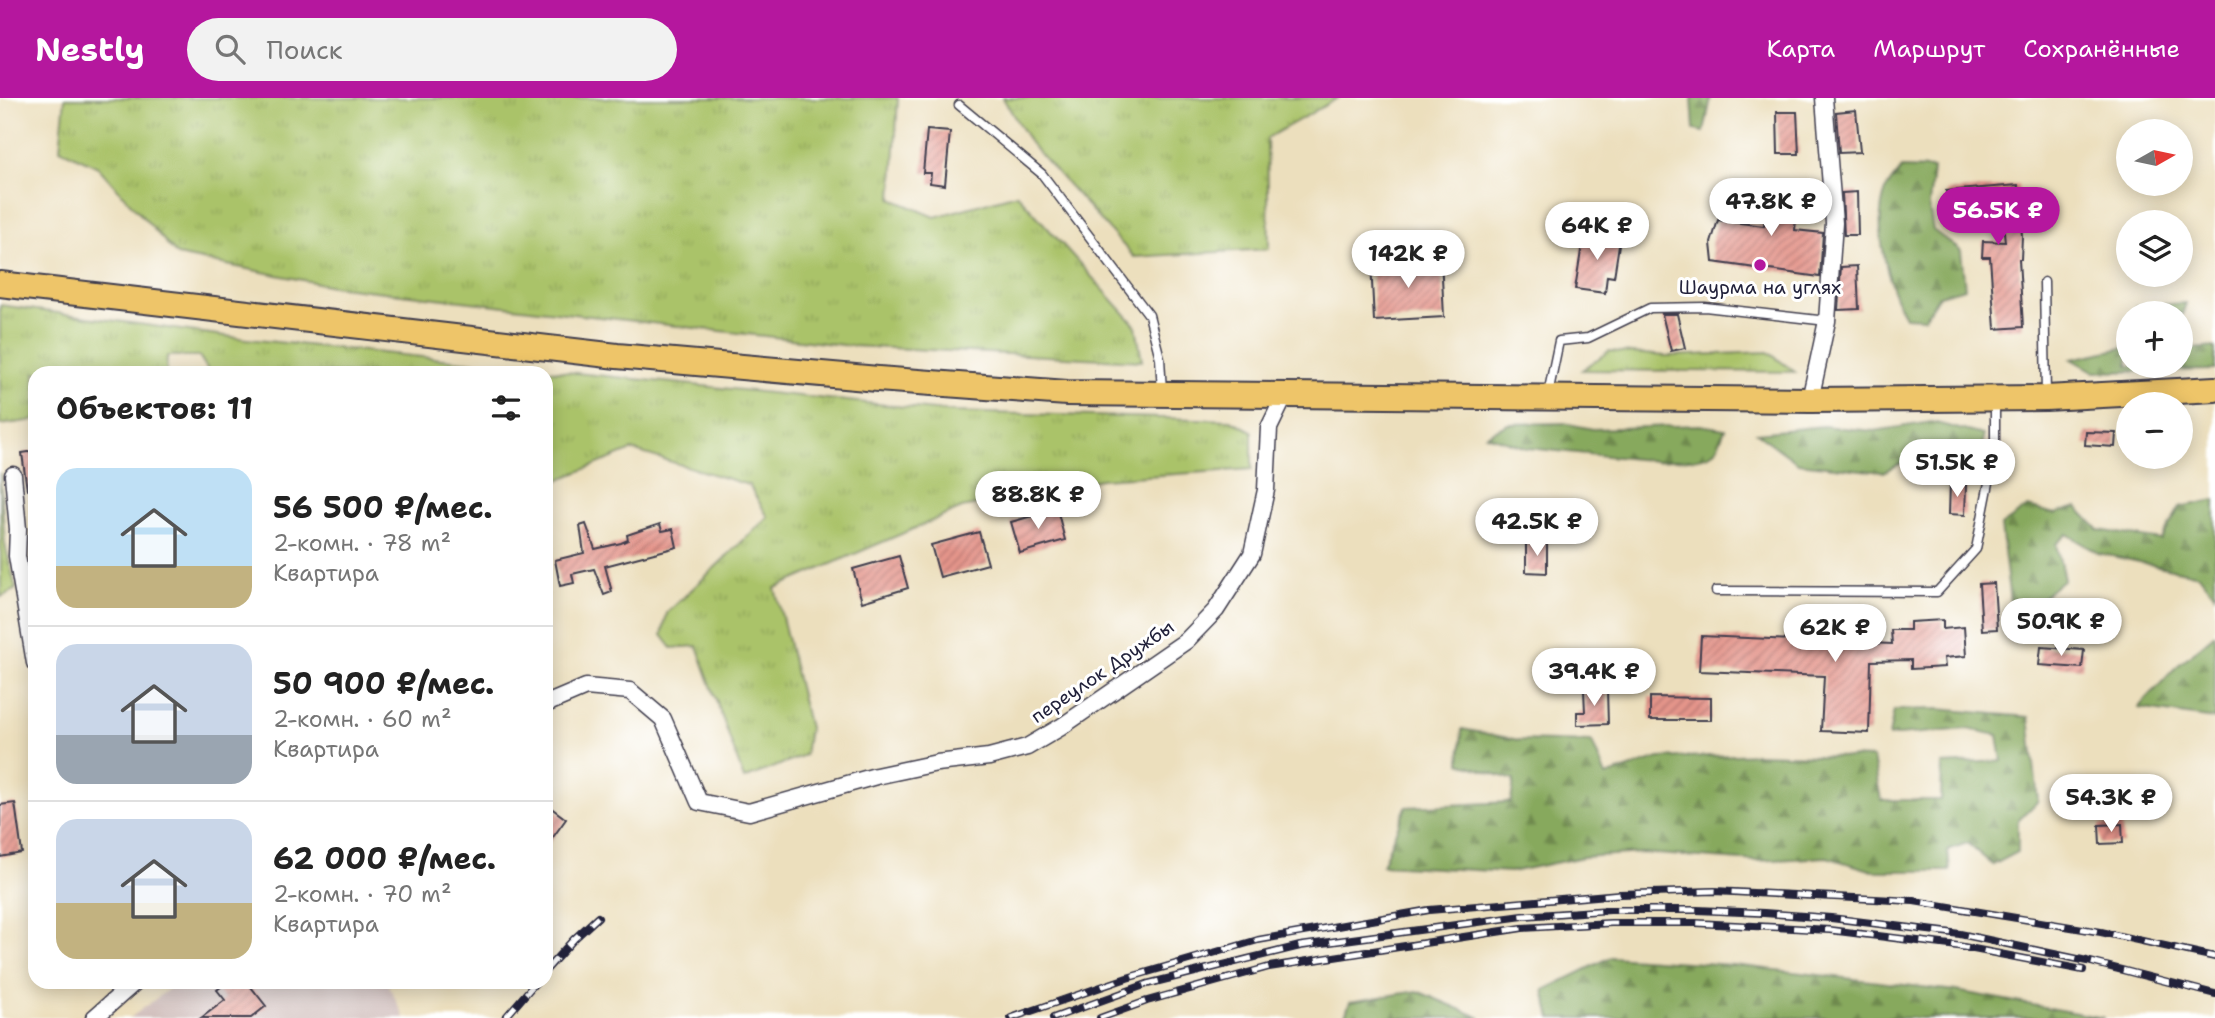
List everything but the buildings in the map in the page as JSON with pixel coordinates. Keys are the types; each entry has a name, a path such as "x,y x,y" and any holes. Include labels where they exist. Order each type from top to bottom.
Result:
{"main road":[{"path":"0,284 617,356 1067,393 1810,400 2046,398 2215,389"}],"street":[{"path":"1810,400 1827,321 1834,222 1824,98"},
{"name":"переулок Дружбы","path":"553,701 586,687 630,691 663,719 699,802 749,812 876,776 937,763 989,757 1027,747 1061,727 1186,641 1216,610 1252,554 1266,490 1269,428 1285,395"},
{"path":"13,475 18,556 28,619"},
{"path":"94,1018 127,989"}],"lane":[{"path":"959,105 1042,174 1149,315 1160,358 1163,394"},
{"path":"2045,282 2046,398"},
{"path":"1547,397 1559,341 1587,338 1650,308 1705,307 1827,321"},
{"path":"1716,591 1937,592 1976,549 1995,452 1995,399"}],"shaded area":[{"path":"169,989 390,989 405,1018 130,1018"}],"green space":[{"path":"65,98 898,98 892,199 935,217 1017,194 1136,326 1142,361 851,346 332,286 177,255 98,167 60,149"},
{"path":"1003,98 1338,98 1267,138 1269,249 1134,257 1030,143"},
{"path":"1692,98 1711,98 1704,132 1694,130"},
{"path":"1902,168 1933,169 1929,205 1933,230 1961,251 1965,288 1939,295 1924,318 1905,317 1893,289 1881,237 1882,204 1887,187"},
{"path":"0,305 247,339 508,366 205,366 199,356 167,356 166,366 28,366 28,421 0,425"},
{"path":"2215,347 2215,370 2193,370 2193,349"},
{"path":"2116,350 2116,372 2095,372 2072,359"},
{"path":"1609,351 1666,356 1768,352 1795,372 1582,370"},
{"path":"553,371 954,412 1231,420 1252,431 1252,469 1101,479 962,508 775,588 809,728 805,755 744,779 697,646 672,648 662,635 667,613 768,517 749,485 632,450 553,482"},
{"path":"1932,422 1983,435 1983,456 1953,463 1935,458 1910,459 1884,472 1862,470 1798,463 1757,433 1823,426 1874,431"},
{"path":"1564,423 1593,429 1700,425 1725,429 1715,451 1710,455 1657,461 1527,448 1486,435 1508,424"},
{"path":"0,472 5,544 16,589 1,597"},
{"path":"2215,500 2215,595 2199,575 2098,553 2067,534 2056,544 2064,579 2033,605 2011,611 2001,526 2028,507 2055,514 2077,507 2099,530 2161,540 2180,507"},
{"path":"2215,634 2215,719 2138,708 2175,668"},
{"path":"1938,709 2029,717 2038,801 2018,821 2018,852 1993,865 1967,843 1948,850 1950,871 1873,871 1827,857 1757,861 1642,853 1583,857 1511,872 1382,865 1406,807 1511,802 1514,780 1460,763 1462,729 1519,740 1592,742 1606,776 1659,758 1760,754 1873,758 1881,800 1941,800 1942,764 2002,761 1998,735 1967,729 1889,736 1894,710"},
{"path":"1611,957 1733,965 1956,991 2104,1018 1551,1018 1544,990"},
{"path":"1417,991 1481,1018 1344,1018 1350,1002"}],"railway":[{"path":"1011,1018 1127,978 1258,940 1429,910 1620,894 1714,891 1914,901 2101,932 2215,957"},
{"path":"1053,1018 1147,984 1300,946 1523,916 1610,910 1764,913 1831,918 1960,934 2087,961 2215,994"},
{"path":"553,962 598,917"},
{"path":"1100,1018 1147,1001 1269,967 1522,928 1611,923 1696,923 1830,930 1958,946 2083,970"},
{"path":"505,1018 530,989"}],"place":[{"name":"Шаурма на углях","path":"1760,265"}]}
